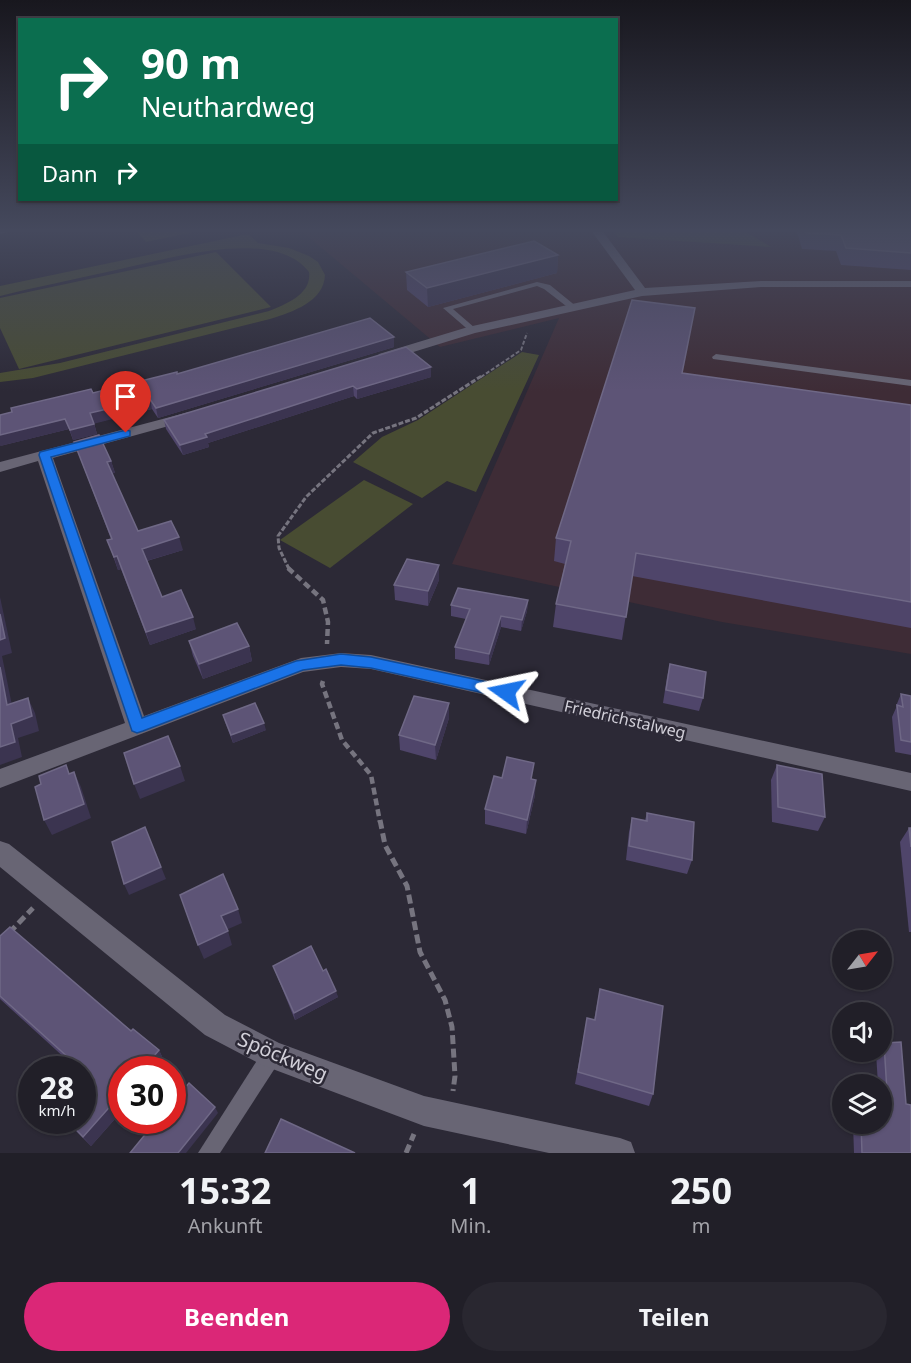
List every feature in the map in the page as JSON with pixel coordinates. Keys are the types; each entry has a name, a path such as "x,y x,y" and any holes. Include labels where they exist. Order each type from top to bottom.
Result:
{"street":[{"path":"635,283 642,292"},
{"path":"376,359 472,330 642,292 770,284 911,284"},
{"path":"0,466 198,414"},
{"path":"44,455 137,727"},
{"name":"Friedrichstalweg","path":"0,779 301,665 341,660 371,662 911,782"},
{"name":"Spöckweg","path":"0,852 215,1025 272,1055 424,1111 616,1152"}],"lane":[{"path":"472,330 447,308 537,284 547,286 573,307"},
{"path":"716,357 911,383"},
{"path":"208,1153 272,1055"}],"path":[{"path":"0,942 50,890"}],"shaded area":[{"path":"363,283 911,283 911,654 722,622 452,564 559,318 440,347"}],"green space":[{"path":"15,283 59,283 0,296 0,286"},
{"path":"71,283 247,283 271,307 19,369 0,328 0,298"},
{"path":"308,283 323,283 319,292 305,305 270,319 33,378 0,382 0,373 60,363 269,311 296,297"},
{"path":"522,352 539,355 476,492 447,481 422,498 353,462 382,437 418,420"},
{"path":"364,480 413,504 330,568 280,540"}],"building":[{"path":"420,283 448,283 427,288"},
{"path":"632,300 695,308 682,373 911,405 911,602 636,553 626,617 556,604 571,541 556,538"},
{"path":"370,318 394,337 156,408 150,399 90,413 94,424 70,430 65,419 0,435 0,415 12,412 11,408 91,389 93,393 177,372 177,374"},
{"path":"406,347 431,367 357,389 353,386 205,434 207,437 180,445 164,420"},
{"path":"99,435 111,461 107,462 138,531 171,521 179,537 142,549 162,597 181,590 193,617 146,632 117,556 114,557 107,540 112,539 74,442"},
{"path":"407,559 439,565 428,591 394,585"},
{"path":"458,588 528,600 522,620 501,616 489,654 455,647 470,609 451,605"},
{"path":"0,614 5,638 0,640"},
{"path":"237,623 249,646 199,664 189,641"},
{"path":"670,664 706,672 703,698 666,690"},
{"path":"0,667 7,705 28,698 32,716 11,724 15,742 0,747"},
{"path":"901,694 911,696 911,742 901,740 897,705 903,707"},
{"path":"414,696 449,703 435,745 399,735"},
{"path":"255,703 264,723 231,735 223,715"},
{"path":"168,736 180,766 134,784 124,753"},
{"path":"507,757 534,763 531,779 536,780 527,820 485,809 494,776 502,778"},
{"path":"66,765 69,774 74,772 84,804 44,820 35,787 41,784 39,776"},
{"path":"777,765 822,774 825,817 778,807"},
{"path":"647,813 694,822 692,860 629,846 632,818 647,821"},
{"path":"145,827 161,867 124,884 112,842"},
{"path":"223,874 238,909 221,916 228,931 198,945 180,895"},
{"path":"10,927 131,1031 133,1029 159,1050 154,1056 108,1056 108,1109 96,1122 96,1056 67,1056 0,996 0,936"},
{"path":"311,946 323,971 326,969 336,991 294,1013 273,966"},
{"path":"600,989 663,1006 653,1094 578,1072 587,1018 595,1020"},
{"path":"901,1042 906,1104 911,1105 911,1153 862,1153 861,1134 892,1134 892,1074 886,1074 885,1062 892,1062 892,1043"},
{"path":"189,1083 215,1107 178,1153 130,1153 146,1134 186,1134 186,1087"},
{"path":"281,1119 355,1153 265,1153"}],"route":[{"path":"126,433 44,455 137,727 301,665 341,660 371,662 506,692"}]}
